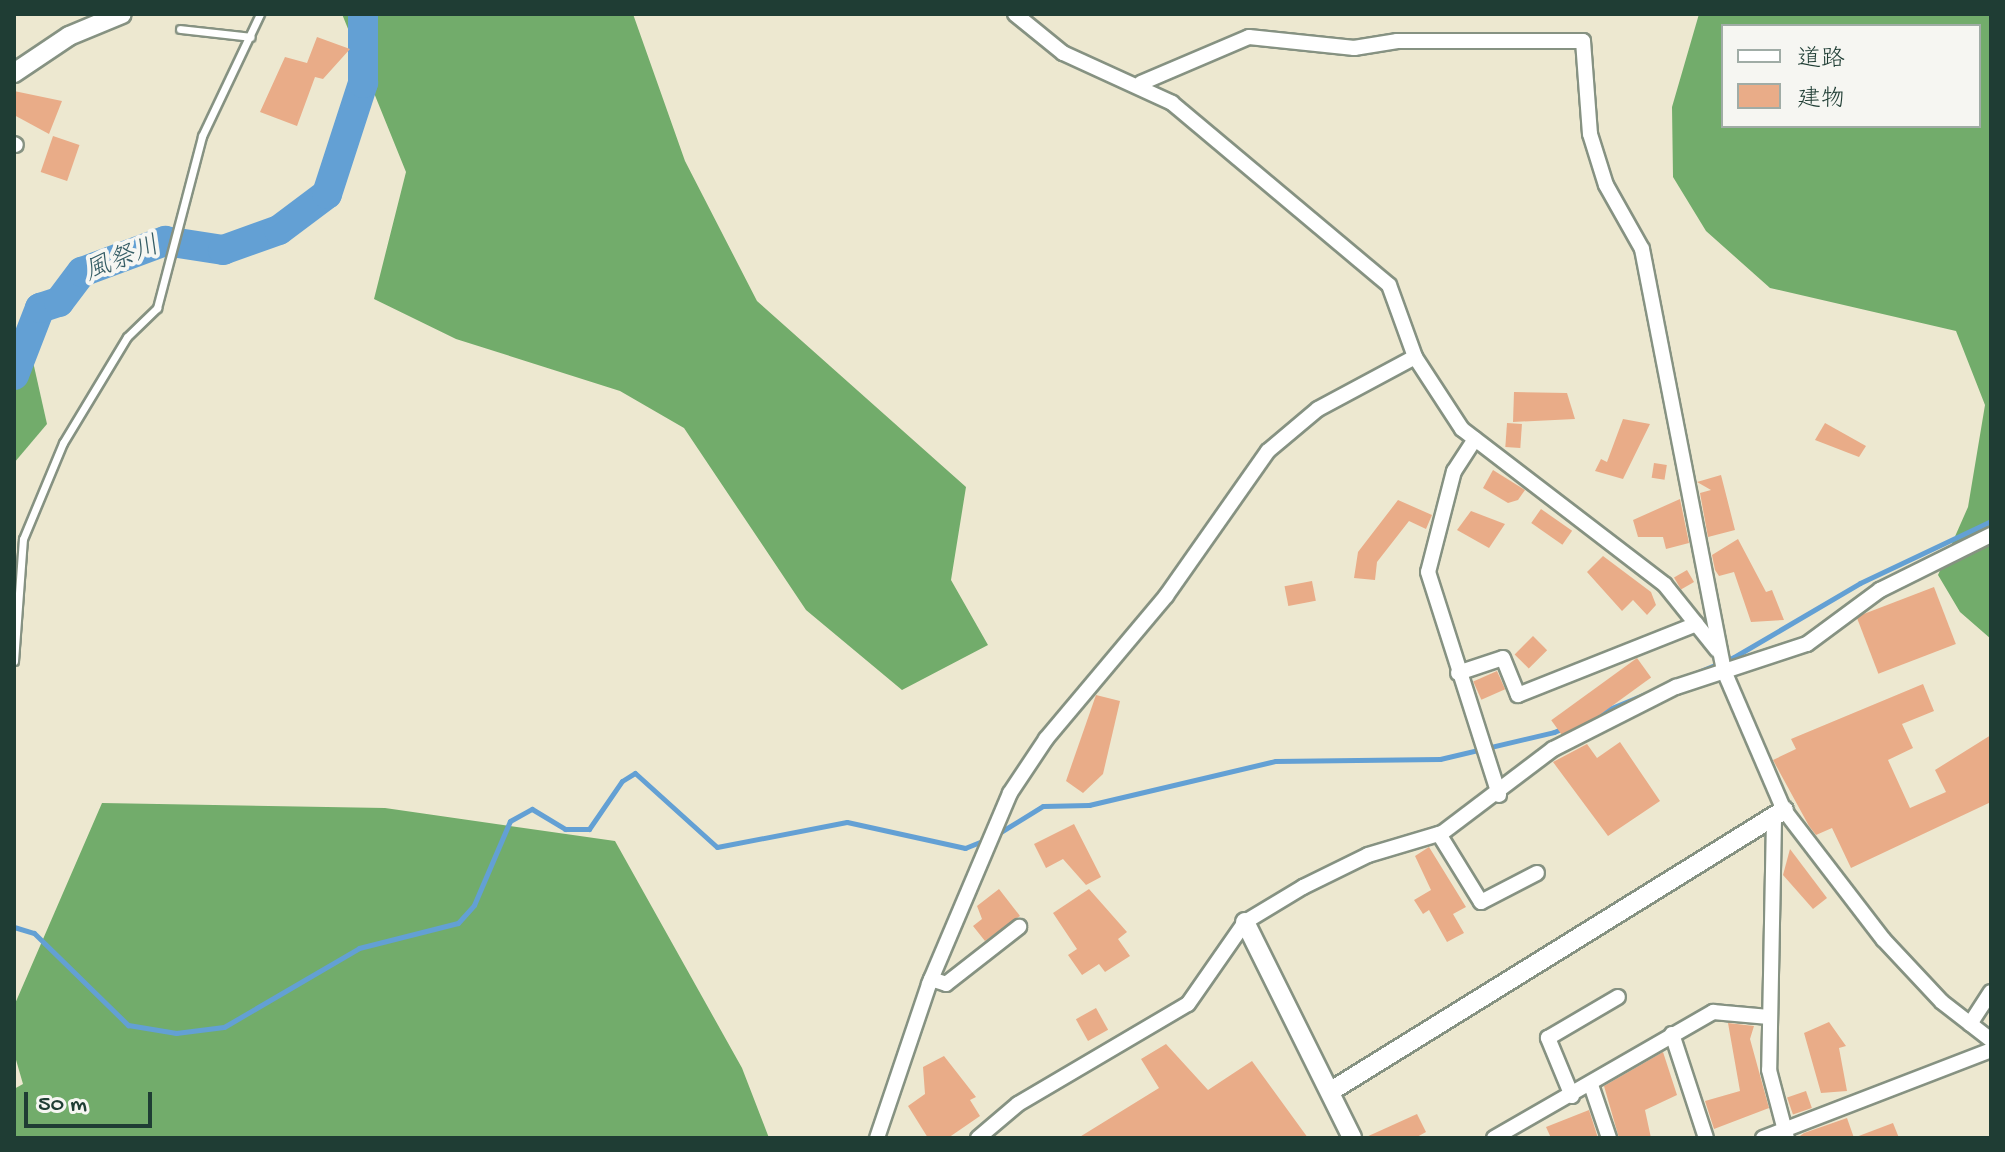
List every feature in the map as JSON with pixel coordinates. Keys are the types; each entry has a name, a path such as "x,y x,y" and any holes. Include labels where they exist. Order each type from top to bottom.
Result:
{"street":[{"path":"14,73 69,36 122,14"},
{"path":"1015,14 1063,53 1141,83 1389,285 1415,357 1475,439 1665,585 1720,653"},
{"path":"1141,83 1249,37 1354,48 1397,41 1583,41 1590,134 1606,185 1642,249 1724,671 1779,815 1883,939 1970,1024 1991,1040"},
{"path":"877,1138 931,979 1010,793 1166,596 1268,451 1318,409 1415,357"},
{"path":"1475,439 1454,471 1428,572 1499,795"},
{"path":"978,1138 1018,1104 1188,1004 1245,922 1368,855 1439,834 1499,795 1553,749 1724,671 1807,644 1880,590 1991,535"},
{"path":"1458,673 1503,658 1518,695 1696,624"},
{"path":"1779,815 1769,1070 1785,1134"},
{"path":"1331,1091 1779,815"},
{"path":"1439,834 1481,902 1537,873"},
{"path":"1245,922 1352,1138"},
{"path":"931,979 946,984 1019,927"},
{"path":"1970,1024 1991,992"},
{"path":"1572,1096 1548,1038 1618,997"},
{"path":"1494,1138 1572,1096 1713,1012 1769,1017"},
{"path":"1672,1034 1706,1138"},
{"path":"1763,1138 1785,1134 1991,1050"},
{"path":"1591,1085 1609,1138"}],"lane":[{"path":"14,661 23,539 63,443 127,337 157,308 202,136 260,14"},
{"path":"180,29 251,37"}],"green space":[{"path":"342,14 633,14 685,161 757,301 966,487 951,580 988,645 902,690 806,610 684,428 620,391 456,339 374,299 406,172"},
{"path":"1699,14 1991,14 1991,639 1960,612 1938,575 1968,507 1985,405 1956,331 1770,288 1706,231 1673,177 1672,107"},
{"path":"15,330 27,335 47,424 14,463"},
{"path":"102,803 385,808 615,841 742,1068 769,1138 14,1138 14,1089 23,1084 14,1053 14,1006"}],"building":[{"path":"317,37 350,49 323,79 315,77 297,126 260,112 285,57 307,63"},
{"path":"14,91 62,101 49,134 14,115"},
{"path":"53,136 79,145 67,181 41,172"},
{"path":"1514,392 1567,393 1575,419 1513,422"},
{"path":"1623,419 1650,424 1623,479 1595,471 1601,459 1607,462"},
{"path":"1507,423 1522,424 1520,448 1505,447"},
{"path":"1825,423 1866,446 1859,457 1815,440"},
{"path":"1654,463 1667,465 1664,480 1652,478"},
{"path":"1493,470 1525,490 1518,500 1508,503 1483,488"},
{"path":"1721,475 1735,530 1708,537 1700,493 1711,490 1697,482"},
{"path":"1680,499 1689,543 1666,549 1663,537 1638,537 1633,520"},
{"path":"1398,500 1432,515 1426,529 1409,521 1377,562 1375,580 1354,578 1358,552"},
{"path":"1541,509 1572,531 1562,545 1531,523"},
{"path":"1471,511 1505,524 1489,548 1457,530"},
{"path":"1738,539 1766,592 1772,590 1784,620 1751,622 1734,572 1719,576 1715,570 1712,555"},
{"path":"1603,556 1651,592 1656,605 1647,615 1633,600 1622,611 1587,572"},
{"path":"1687,570 1694,582 1681,590 1674,578"},
{"path":"1312,581 1316,601 1288,606 1285,586"},
{"path":"1934,587 1956,644 1878,674 1857,617"},
{"path":"1533,636 1547,650 1529,669 1515,654"},
{"path":"1637,658 1651,677 1565,740 1551,720"},
{"path":"1497,671 1505,689 1481,700 1473,682"},
{"path":"1923,684 1934,711 1902,724 1913,748 1888,760 1910,808 1946,792 1935,770 1991,735 1991,802 1851,868 1832,828 1816,835 1809,826 1773,760 1796,749 1791,739"},
{"path":"1096,695 1120,701 1103,774 1083,793 1066,781"},
{"path":"1620,742 1660,801 1608,836 1553,762 1587,744 1597,758"},
{"path":"1074,824 1101,877 1086,885 1063,859 1046,868 1034,844"},
{"path":"1429,847 1466,907 1453,914 1464,933 1447,942 1429,910 1423,914 1414,900 1431,890 1415,856"},
{"path":"1790,849 1827,898 1813,909 1783,875"},
{"path":"999,889 1020,916 985,941 973,926 982,919 977,906"},
{"path":"1089,889 1127,932 1118,939 1130,956 1105,972 1099,964 1082,975 1068,955 1077,949 1053,913"},
{"path":"1096,1008 1108,1030 1088,1041 1076,1019"},
{"path":"1829,1022 1846,1046 1839,1048 1847,1091 1821,1093 1804,1033"},
{"path":"1728,1023 1754,1026 1750,1039 1769,1108 1714,1129 1705,1101 1740,1091"},
{"path":"1166,1044 1208,1090 1252,1061 1308,1138 1078,1138 1159,1088 1141,1059"},
{"path":"1663,1052 1677,1095 1645,1110 1651,1138 1619,1138 1604,1086"},
{"path":"944,1056 976,1097 970,1100 980,1116 948,1138 928,1138 908,1106 925,1094 923,1067"},
{"path":"1806,1091 1812,1108 1793,1115 1787,1098"},
{"path":"1589,1110 1598,1138 1551,1138 1546,1127"},
{"path":"1417,1114 1426,1132 1415,1138 1364,1138"},
{"path":"1847,1118 1854,1138 1797,1138 1804,1133"},
{"path":"1893,1123 1899,1138 1856,1138 1856,1137"}],"waterway":[{"name":"風祭川","path":"14,375 40,308 59,302 82,272 165,241 223,250 279,230 327,194 363,83 363,14"},
{"path":"994,836 1043,806 1089,805 1275,761 1440,759 1554,732 1734,657 1860,583 1991,521"},
{"path":"14,927 34,933 128,1025 176,1033 224,1027 359,948 458,923 474,905 510,821 532,809 565,829 589,829 622,781 635,773 717,847 847,822 965,848 985,840"}]}
